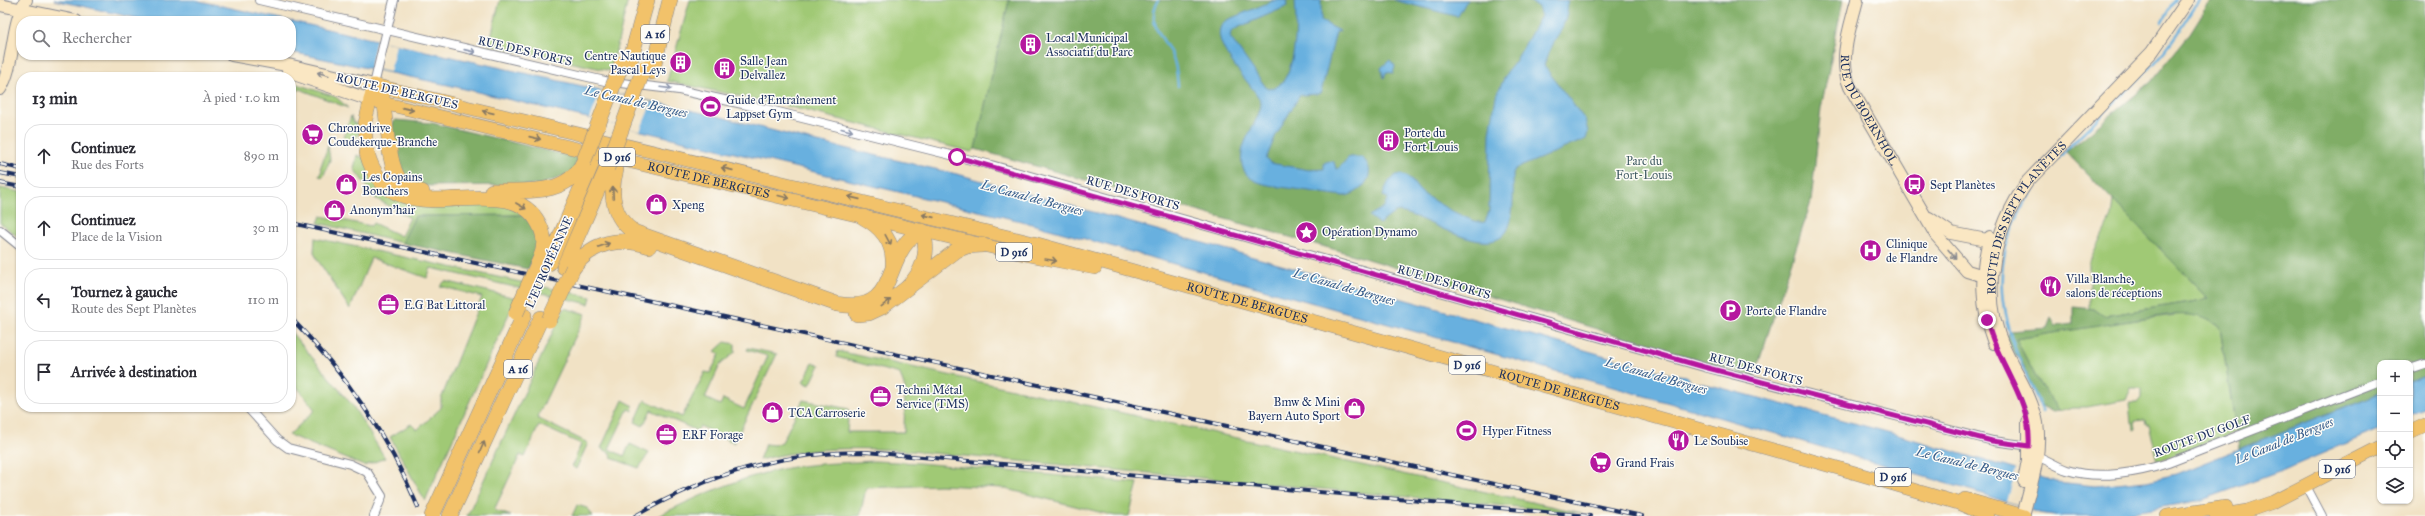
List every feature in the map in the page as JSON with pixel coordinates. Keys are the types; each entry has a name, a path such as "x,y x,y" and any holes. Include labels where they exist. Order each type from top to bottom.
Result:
{"highway":[{"name":"A 16","path":"587,164 642,21 647,0"},
{"name":"L'EUROPÉENNE","path":"451,516 494,419 545,319 569,267 611,169 648,70 664,0"},
{"path":"648,70 670,0"},
{"path":"389,146 396,176 405,186 424,192 543,190 568,181 587,164"},
{"path":"367,153 370,165 378,177 393,191 406,197 426,200 504,200 524,207 536,219 542,231 544,261"},
{"name":"L'EUROPÉENNE","path":"432,516 479,414 520,314 587,164"},
{"path":"611,169 612,188 618,214 631,230 646,238 844,306 856,306 870,301 884,289 903,247 913,236 922,231 926,242 923,266 918,276 907,288"},
{"path":"863,217 876,225 889,242 893,257 892,274"},
{"path":"569,267 584,255 602,245 618,241 634,242 827,309 852,314 865,314 875,311 957,250 967,246 982,245"},
{"path":"428,516 454,468"}],"main road":[{"name":"RUE DU BOERNHOL","path":"1857,0 1844,54 1847,79 1924,213 1933,232 1964,268 1972,273 1988,275"},
{"name":"ROUTE DES SEPT PLANÈTES","path":"2020,513 2033,451 2029,425 2022,400 1997,351 1984,305 1993,241 1999,215 2016,186 2039,162 2081,124 2152,52 2188,0"},
{"path":"0,5 23,5 59,16"},
{"path":"20,16 23,5"},
{"path":"0,89 5,79 16,34"},
{"name":"ROUTE DE BERGUES","path":"256,60 376,79 1034,243 1940,498 1988,516"},
{"name":"ROUTE DE BERGUES","path":"256,60 290,72"},
{"name":"ROUTE DE BERGUES","path":"296,74 385,104 982,245 1166,281"},
{"path":"367,153 364,127 376,79"},
{"path":"376,79 385,104 389,146"},
{"path":"892,207 912,219 922,231 945,228 1034,243"},
{"name":"RUE DU BOERNHOL","path":"1924,213 1935,224 1951,233 1993,241"},
{"path":"2413,431 2425,425"},
{"name":"ROUTE DE BERGUES","path":"1768,449 1861,468 2020,513"},
{"name":"D 916","path":"2216,516 2254,509 2294,492 2377,449"},
{"name":"D 916","path":"2167,516 2257,502 2294,492"}],"street":[{"name":"RUE DES FORTS","path":"259,0 432,42 605,81 679,90 991,165 1749,379 2033,451"},
{"path":"376,79 394,0"},
{"path":"0,230 16,242"},
{"path":"2413,368 2425,364"},
{"name":"ROUTE DU GOLF","path":"2033,451 2062,468 2086,474 2107,474 2147,468 2168,463 2377,382"},
{"path":"252,412 277,440 288,448 350,464 367,472 382,496 374,516"},
{"path":"2306,486 2322,516"}],"green space":[{"path":"500,0 628,0 611,71 489,45"},
{"path":"690,0 1009,0 975,149 972,152 786,106 784,103 771,100 767,102 667,81"},
{"name":"Parc du Fort-Louis","path":"1009,0 1843,0 1821,108 1811,202 1754,377 1354,255 975,149"},
{"path":"2211,0 2425,0 2425,375 2413,380 2413,360 2377,360 2377,394 2239,449 2220,328 2202,317 2189,315 2168,315 2016,339 2039,383 2059,411 2053,412 2038,404 2024,366 2016,356 2006,338 2010,331 2047,328 2051,318 2056,326 2073,324 2073,307 2094,309 2104,316 2209,299 2066,152 2151,82 2190,33"},
{"path":"296,84 336,97 348,108 300,89 296,93"},
{"path":"351,116 353,122 361,127 360,131 354,139 342,143"},
{"path":"395,120 432,123 578,158 573,171 562,177 539,185 415,186 402,174 396,160 392,138 393,124"},
{"path":"328,146 330,160 323,177 319,176 322,170 320,169"},
{"path":"357,155 364,158 385,192 504,204 525,215 415,216 402,243 318,223 321,216 371,226 373,223 401,236 410,218 375,198 354,169"},
{"path":"0,188 16,191 16,235 0,223"},
{"path":"2113,200 2209,299 2104,316 2094,309 2089,309 2089,263 2111,217"},
{"path":"525,215 534,229 537,242 535,254 528,269 402,243 415,216"},
{"path":"315,238 591,297 589,304 431,268 427,278 371,258 350,309 317,259 314,252"},
{"path":"445,281 516,298 425,501 390,437 411,424 417,430 441,408 441,399 482,297 440,286"},
{"path":"564,308 586,314 537,418 588,443 576,469 572,466 581,444 539,425 525,457 520,455 494,510 511,516 467,516"},
{"path":"2189,313 2206,318 2220,328 2236,432 2158,462 2149,424 2146,424 2145,420 2135,421 2136,429 2134,430 2133,422 2131,422 2129,403 2137,403 2141,398 2141,388 2131,388 2126,400 2087,407 2072,407 2059,411 2039,383 2016,339 2107,324"},
{"path":"296,338 353,406 385,458 364,466 289,435 315,410 296,385"},
{"path":"725,342 735,344 735,352 720,365 705,398 720,405 723,399 744,409 768,356 747,350 748,348 777,354 734,443 700,426 697,431 651,410 643,426 635,422 645,400 682,417 705,372 710,373 720,354 715,351"},
{"path":"838,351 1582,513 899,450 829,449 795,453 759,460 765,444 774,445 782,442 803,400 849,409 847,432 904,432 905,389 900,374 836,357"},
{"path":"813,363 820,365 810,385 803,382"},
{"path":"623,400 632,405 633,411 628,409 609,449 624,456 630,444 649,453 639,468 611,458 612,454 601,448"},
{"path":"874,461 919,463 1138,483 1129,516 1115,516 1003,488 940,485 866,488 860,516 658,516 718,488 750,477 782,469 805,466"},
{"path":"577,505 587,508 593,516 572,516"}],"water":[{"path":"54,0 195,0 267,16 127,16"},
{"path":"1275,0 1287,0 1288,6 1237,28 1231,32 1230,37 1267,89 1277,87 1285,79 1290,67 1295,37 1295,0 1321,0 1321,21 1340,31 1336,32 1321,92 1318,94 1300,95 1275,137 1266,159 1270,163 1309,170 1324,169 1324,163 1329,161 1334,162 1336,169 1338,169 1349,157 1361,157 1367,163 1369,175 1363,186 1351,194 1344,196 1264,184 1248,176 1244,169 1242,160 1243,148 1259,113 1261,102 1224,48 1220,37 1220,28 1227,20"},
{"path":"1394,0 1467,0 1458,16 1455,16"},
{"path":"1528,0 1567,0 1566,18 1550,50 1544,66 1585,120 1588,132 1586,139 1515,169 1513,173 1513,202 1511,219 1505,234 1494,240 1479,241 1462,236 1400,212 1394,213 1379,224 1369,216 1384,207 1388,198 1383,196 1386,186 1392,178 1400,174 1410,179 1422,193 1434,201 1463,216 1480,222 1485,222 1489,211 1490,134 1496,96 1507,72 1515,62 1541,16 1538,7"},
{"name":"Le Canal de Bergues","path":"296,22 721,117 809,140 961,175 1670,374 1686,376 1693,382 1714,386 1891,433 2057,482 2095,486 2147,481 2176,474 2377,394 2377,430 2279,472 2202,500 2111,516 2061,516 2039,513 1973,491 1666,402 1021,221 448,85 296,53"},
{"path":"1390,60 1395,66 1393,73 1386,72 1384,78 1381,68"},
{"path":"2425,375 2425,409 2413,414 2413,396 2413,380"}],"pier":[{"path":"376,40 396,44 390,72 370,68"},
{"path":"601,90 652,102 640,131 590,119"},
{"path":"2016,469 2037,476 2030,510 2007,502"}],"waterway":[{"path":"1158,0 1155,9 1155,25 1174,61 1178,86"},
{"path":"2162,21 2175,0"},
{"path":"2043,412 2025,372 2009,331 2005,316 2003,302 2003,263 2012,227 2029,195 2052,165 2078,137 2134,84 2159,57 2175,37 2199,0"}],"railway":[{"path":"0,164 16,168"},
{"path":"0,173 16,176"},
{"path":"0,183 16,186"},
{"path":"296,224 1642,516"},
{"path":"296,323 311,339 364,406 393,455 418,507"},
{"path":"635,516 690,488 746,468 804,456 866,452 1590,516"}],"place":[{"name":"Local Municipal Associatif du Parc","path":"1031,45"},
{"name":"Centre Nautique Pascal Leys","path":"681,63"},
{"name":"Salle Jean Delvallez","path":"724,68"},
{"name":"Guide d'Entraînement Lappset Gym","path":"711,107"},
{"name":"Chronodrive Coudekerque-Branche","path":"312,135"},
{"name":"Porte du Fort Louis","path":"1389,140"},
{"name":"Les Copains Bouchers","path":"346,184"},
{"name":"Sept Planètes","path":"1914,185"},
{"name":"Xpeng","path":"657,205"},
{"name":"Anonym'hair","path":"334,210"},
{"name":"Opération Dynamo","path":"1306,232"},
{"name":"Clinique de Flandre","path":"1871,251"},
{"name":"Villa Blanche, salons de réceptions","path":"2050,286"},
{"name":"E.G Bat Littoral","path":"389,305"},
{"name":"Porte de Flandre","path":"1731,311"},
{"name":"Techni Métal Service (TMS)","path":"881,397"},
{"name":"Bmw & Mini Bayern Auto Sport","path":"1355,409"},
{"name":"TCA Carroserie","path":"772,413"},
{"name":"Hyper Fitness","path":"1466,431"},
{"name":"ERF Forage","path":"666,435"},
{"name":"Le Soubise","path":"1678,441"},
{"name":"Grand Frais","path":"1600,463"}],"route":[{"path":"957,157 991,165 1704,367 1992,441 2029,446 2029,425 2022,400 1995,346 1990,334 1987,320"}]}
